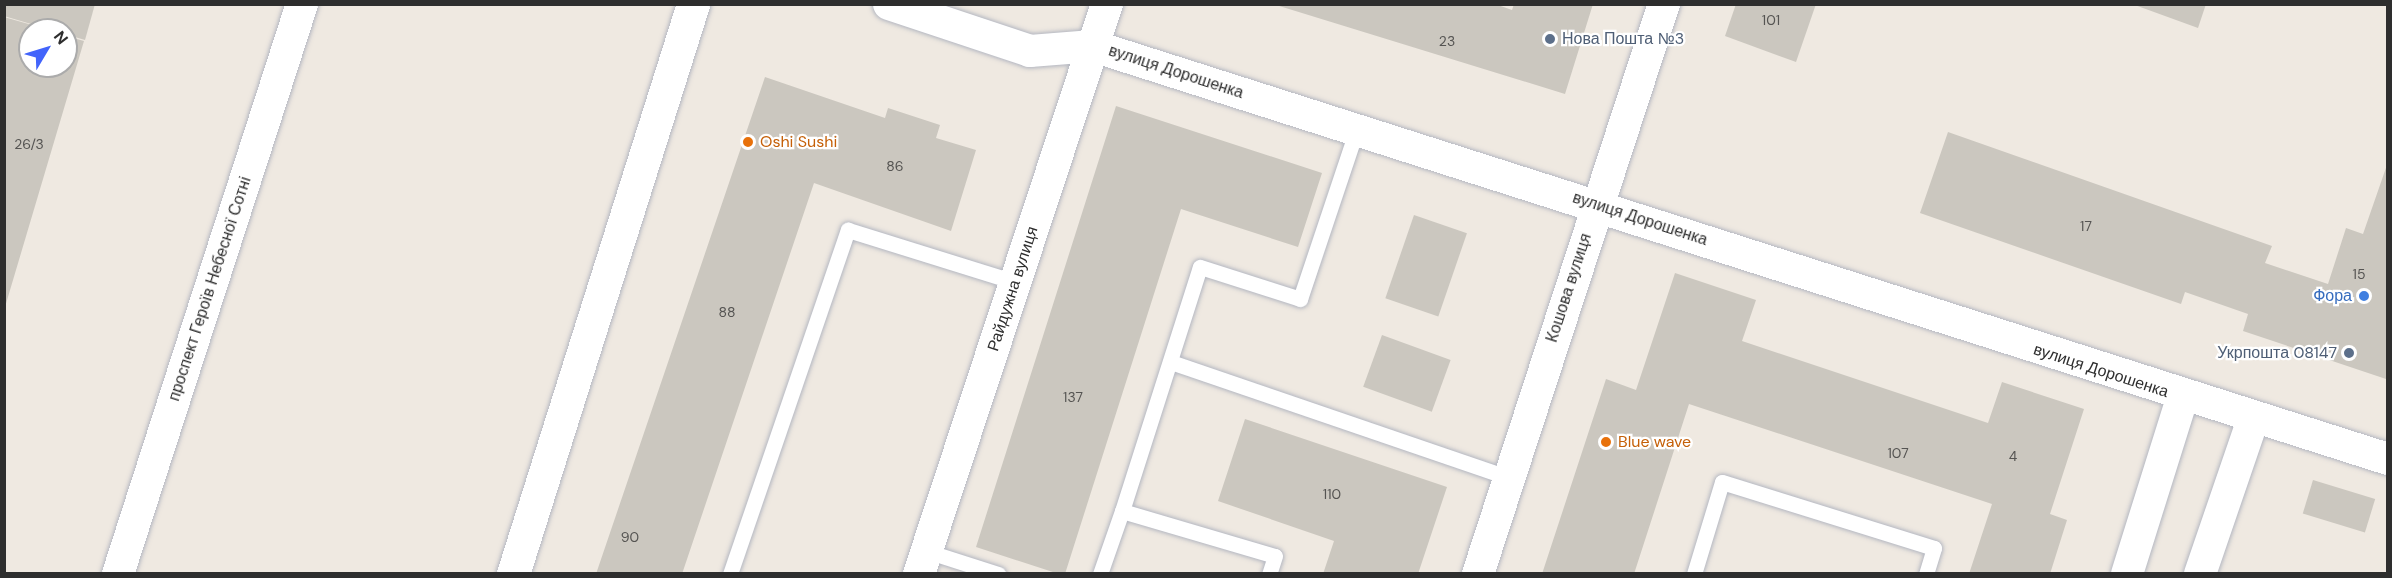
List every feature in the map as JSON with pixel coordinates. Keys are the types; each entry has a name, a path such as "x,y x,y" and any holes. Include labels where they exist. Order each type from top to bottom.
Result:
{"street":[{"name":"проспект Героїв Небесної Сотні","path":"118,573 302,4"},
{"path":"513,573 693,4"},
{"name":"вулиця Дорошенка","path":"889,4 1030,51 1093,46 1596,205 2182,398 2388,459"},
{"name":"Райдужна вулиця","path":"923,562 1107,4"},
{"name":"Кошова вулиця","path":"1478,573 1507,477 1664,4"},
{"path":"2127,573 2182,398"},
{"path":"2200,573 2253,419"}],"lane":[{"path":"1100,573 1171,362 1200,267 1300,299 1357,129"},
{"path":"730,573 848,230 1015,282"},
{"path":"1171,362 1507,477"},
{"path":"1694,573 1722,482 1934,548 1926,573"},
{"path":"1122,511 1275,556 1269,573"},
{"path":"923,562 998,573"}],"building":[{"path":"4,4 95,4 85,40 78,38 78,18 18,18 18,20 4,16"},
{"path":"1495,4 1512,10 1514,4 1593,4 1565,94 1276,5"},
{"path":"1736,4 1816,4 1796,62 1725,36"},
{"path":"2132,4 2206,4 2198,28"},
{"path":"4,17 18,21 18,78 73,78 5,307"},
{"path":"78,39 84,41 78,61"},
{"path":"765,77 885,118 888,108 940,125 936,138 976,150 951,231 814,183 682,574 596,574"},
{"path":"1116,106 1322,173 1298,247 1181,209 1065,574 1059,574 976,547"},
{"path":"1948,132 2272,246 2265,263 2328,284 2346,228 2363,234 2388,162 2386,379 2243,331 2248,314 2185,292 2181,304 1920,213"},
{"path":"1414,215 1467,233 1438,316 1385,298"},
{"path":"1675,273 1756,300 1742,341 1988,423 2002,382 2084,409 2050,514 2067,520 2050,574 1969,574 1992,504 1689,404 1634,574 1542,574 1606,379 1636,390"},
{"path":"1382,335 1451,360 1432,412 1363,387"},
{"path":"1245,419 1447,487 1418,574 1323,574 1334,541 1218,501"},
{"path":"2313,480 2375,499 2365,532 2303,513"}],"place":[{"name":"Нова Пошта №3","path":"1550,39"},
{"name":"Oshi Sushi","path":"748,142"},
{"name":"Фора","path":"2364,296"},
{"name":"Укрпошта 08147","path":"2349,353"},
{"name":"Blue wave","path":"1606,442"}]}
